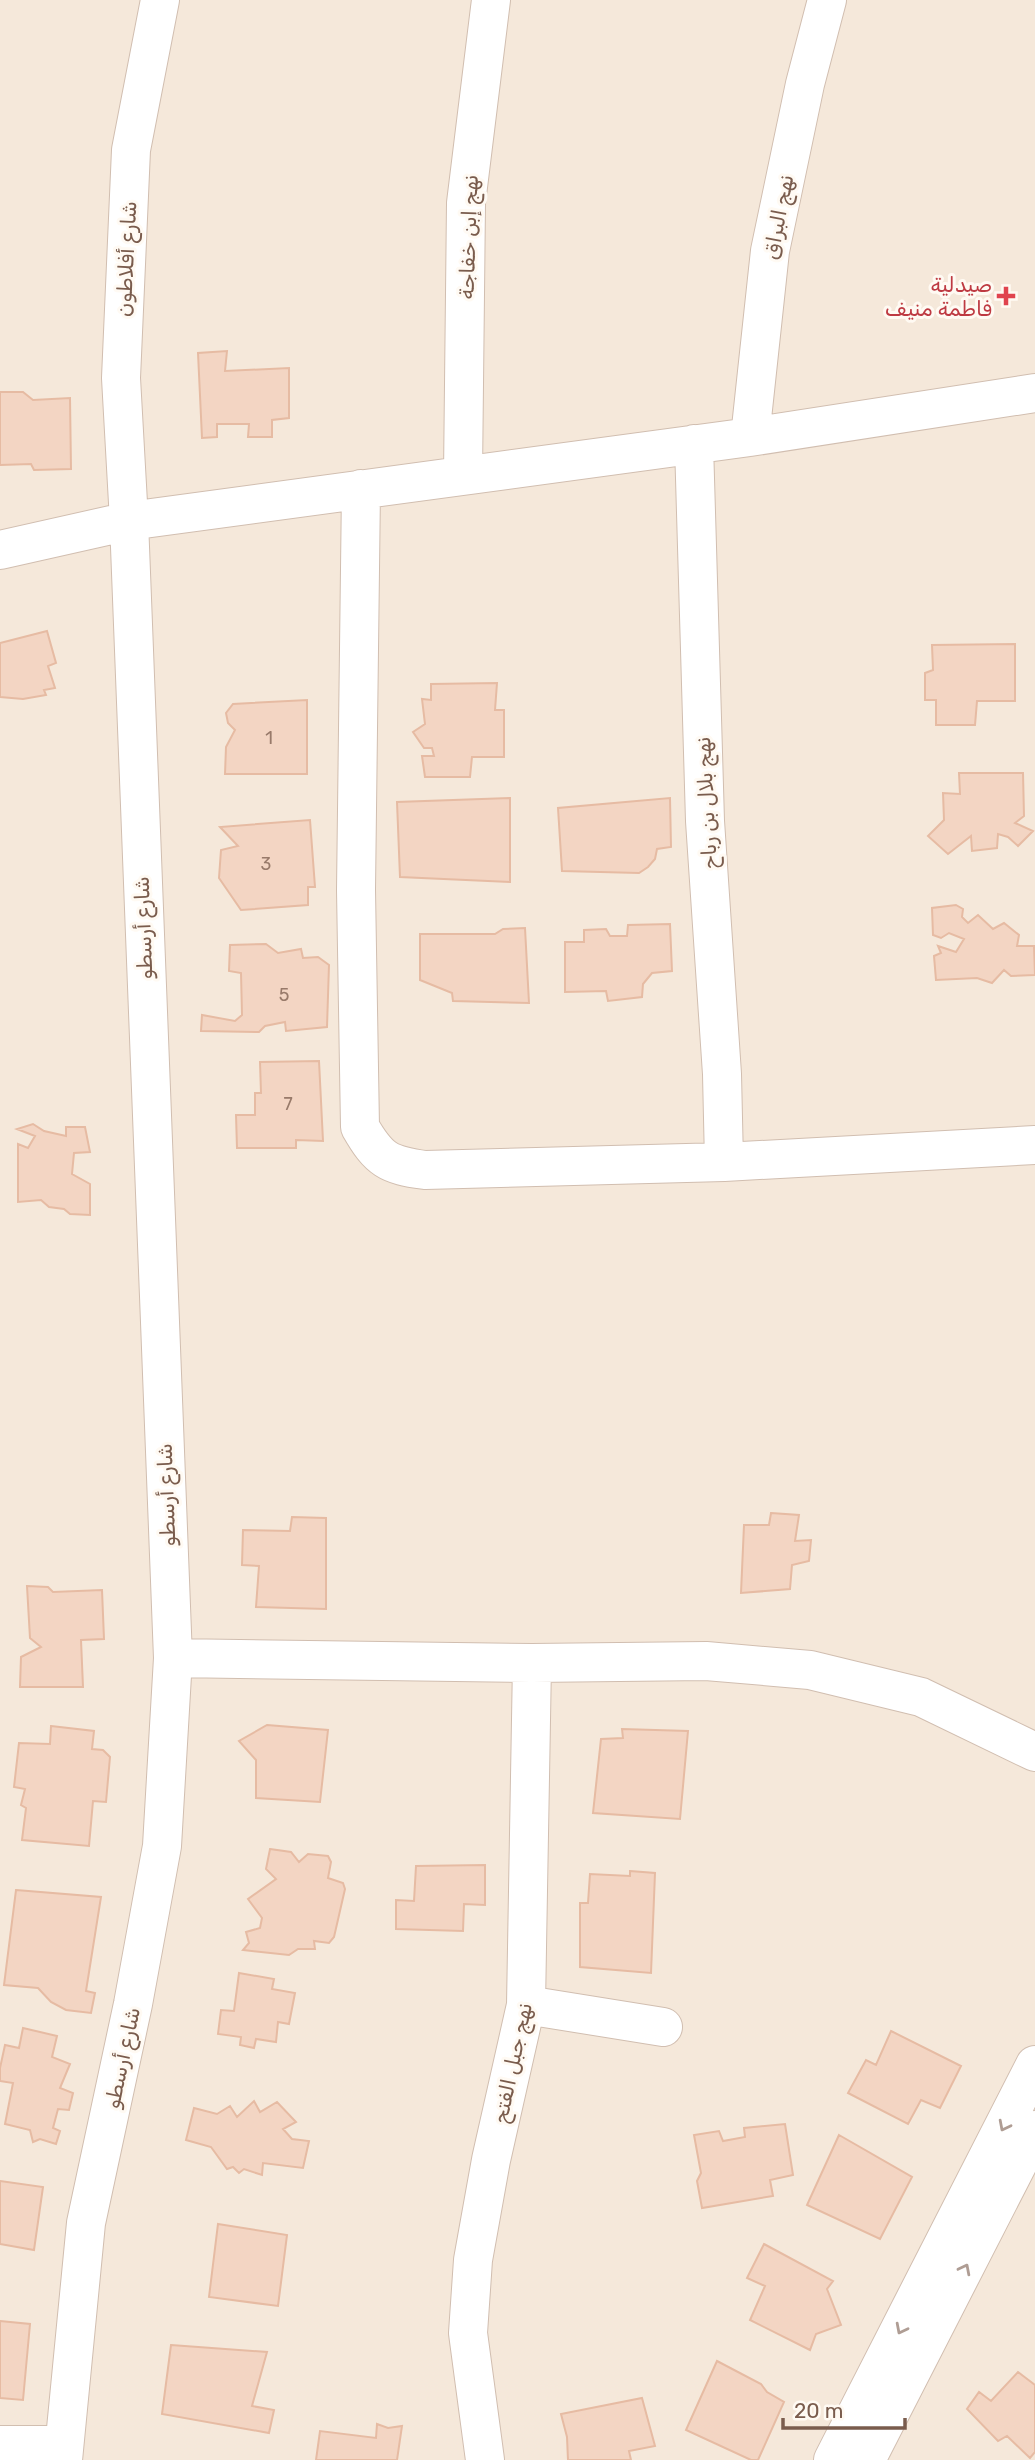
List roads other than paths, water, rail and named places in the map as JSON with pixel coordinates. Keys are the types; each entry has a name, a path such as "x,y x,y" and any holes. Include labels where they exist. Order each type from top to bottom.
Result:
{"street":[{"name":"شارع أفلاطون","path":"129,521 121,378 131,150 160,0"},
{"name":"نهج إبن خفاجة","path":"463,475 466,203 491,0"},
{"name":"نهج البراق","path":"750,437 771,251 805,84 827,0"},
{"path":"0,550 129,521 750,437 1035,393"},
{"name":"نهج بلال بن رباح","path":"694,444 705,821 722,1074 724,1161"},
{"path":"360,489 356,890 360,1128 373,1150 386,1161 425,1170 724,1161 1035,1145"},
{"name":"شارع أرسطو","path":"63,2452 86,2223 133,2004 162,1846 173,1658 129,521"},
{"path":"173,1658 706,1661 810,1670 921,1697 1035,1752"},
{"name":"نهج جبل الفتح","path":"485,2460 468,2333 473,2260 491,2160 526,2005 532,1662"},
{"path":"526,2005 663,2027"},
{"path":"832,2460 1035,2065"},
{"path":"866,2460 1035,2130"},
{"path":"0,2445 63,2452"}],"place":[{"name":"صيدلية فاطمة منيف","path":"1006,296"}]}
